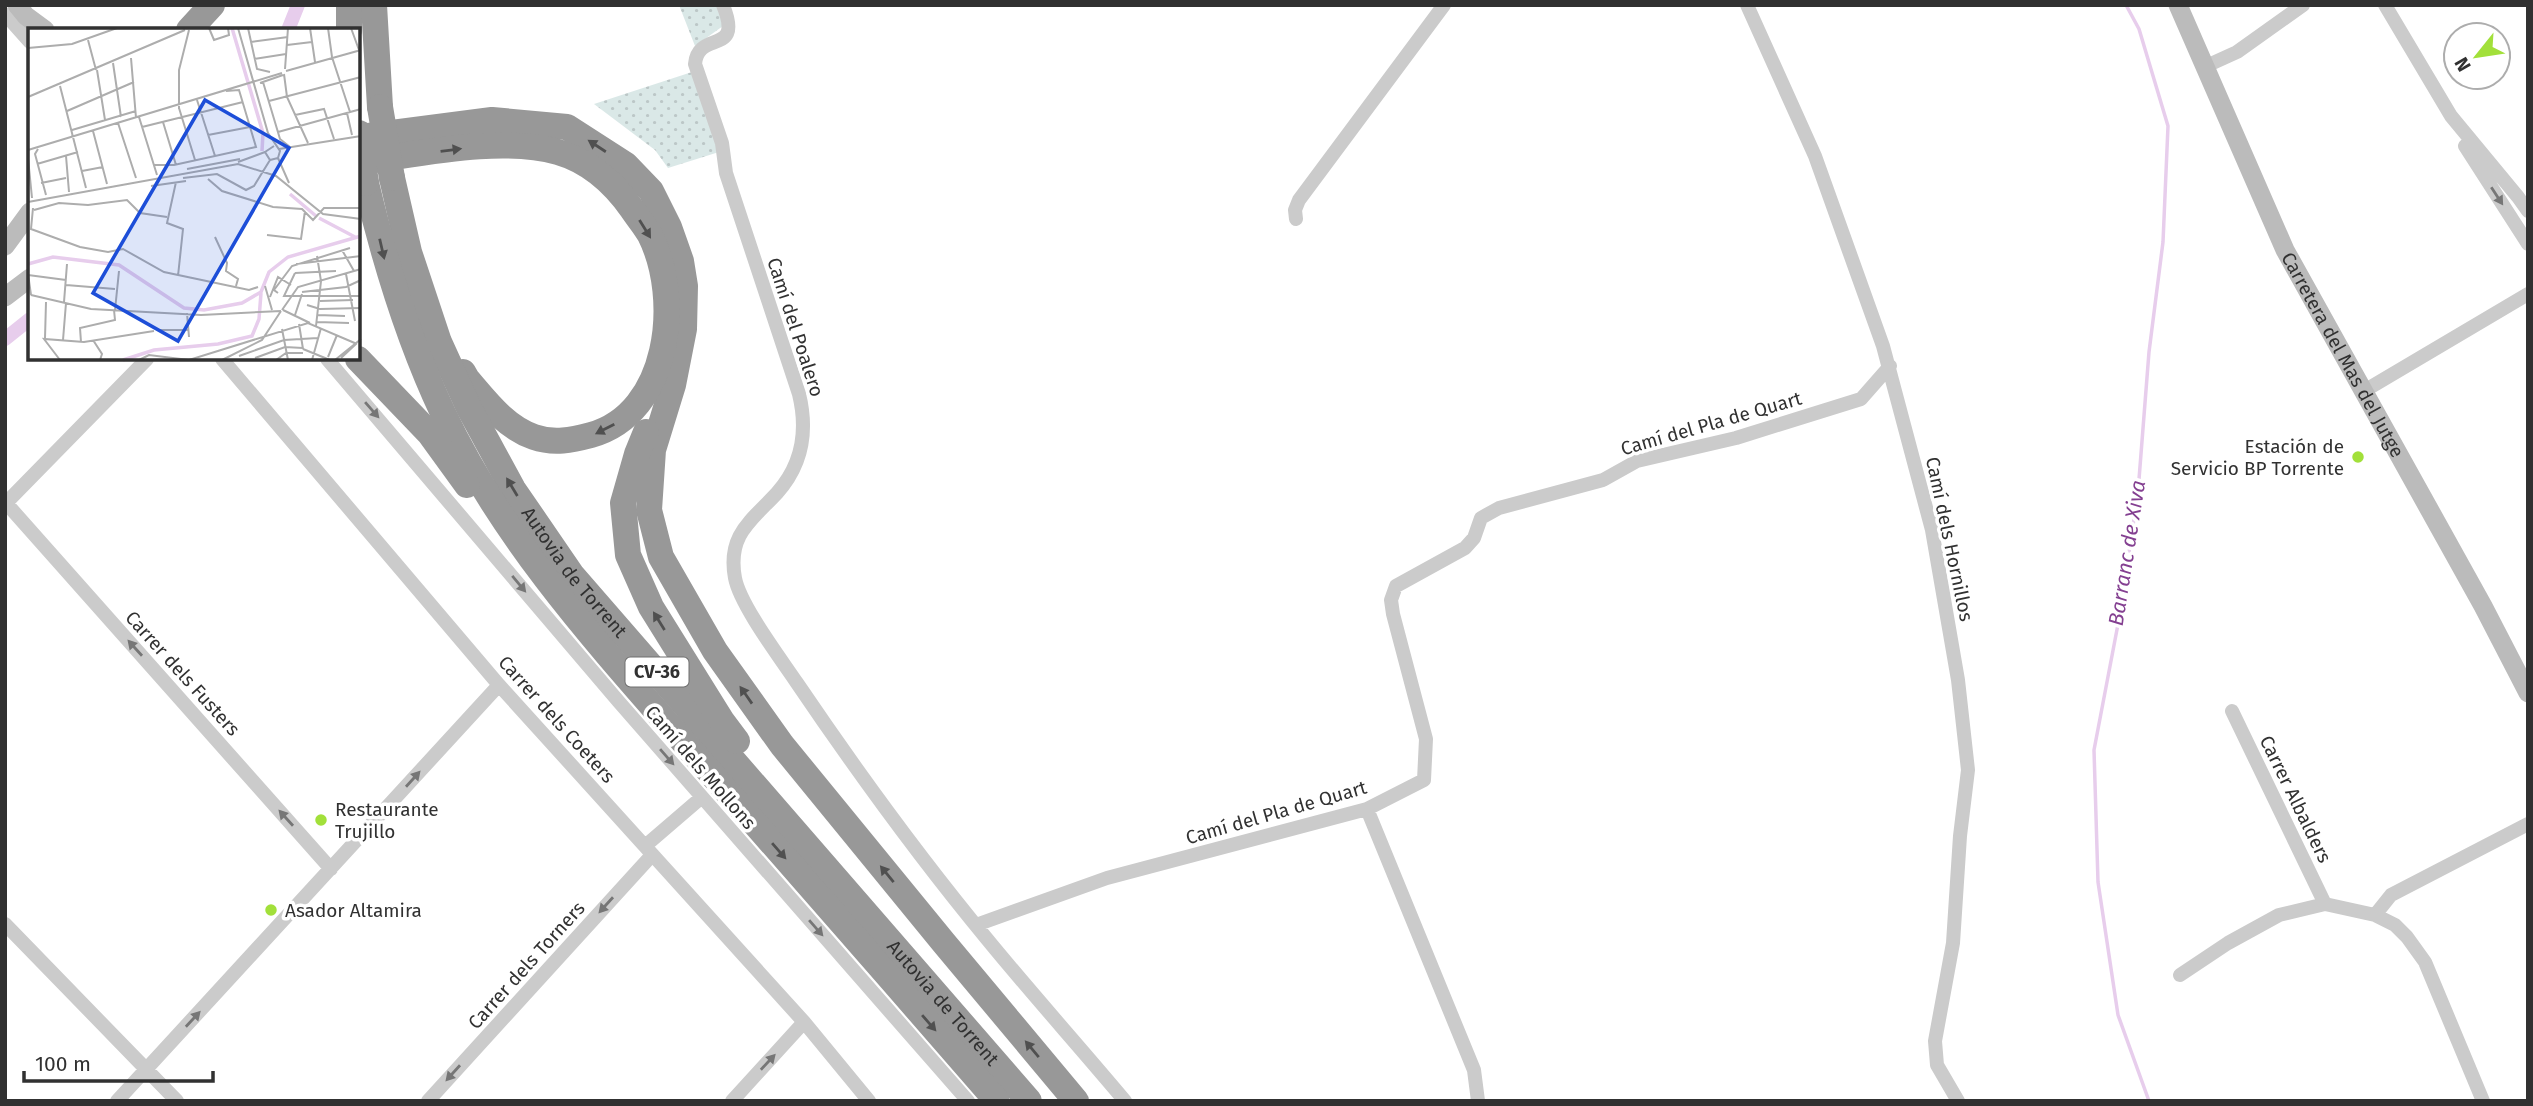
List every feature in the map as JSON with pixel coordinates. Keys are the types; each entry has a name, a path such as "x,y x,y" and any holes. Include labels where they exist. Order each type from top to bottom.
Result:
{"highway":[{"path":"191,28 212,5"},
{"path":"349,5 349,28"},
{"name":"Autovia de Torrent","path":"374,5 384,106 379,175 385,262 415,349 444,416 492,500 553,587 654,708 997,1101"},
{"path":"384,5 384,106"},
{"path":"360,135 492,120 567,127 626,165 651,191 669,227 681,261 685,286 684,328 673,385 653,450 649,510 661,557 715,651 782,746 1076,1101"},
{"name":"Autovia de Torrent","path":"360,137 379,175 409,252 439,342 469,408 513,489 572,575 1029,1101"},
{"path":"497,144 557,152 594,168 623,197 650,236 661,269 667,311 666,334 655,378 633,410 604,431 566,442 534,437 498,415 467,379 449,340 418,248 379,175 497,144"},
{"path":"684,328 669,377 637,454 623,503 628,555 650,607 722,721 799,820 889,926 917,971"},
{"path":"359,360 430,434 547,594 622,682 654,708"}],"street":[{"name":"Camí del Poalero","path":"723,5 730,24 729,32 700,50 695,64 722,143 726,173 799,394 804,423 801,452 794,469 778,492 741,531 734,554 736,582 739,592 771,645 824,722 976,925"},
{"path":"1296,219 1295,210 1299,200 1444,5"},
{"name":"Camí dels Hornillos","path":"1748,5 1815,156 1890,366 1932,530 1958,680 1968,769 1960,836 1953,943 1935,1041 1937,1065 1958,1101"},
{"name":"Carretera del Mas del Jutge","path":"2178,5 2285,250 2483,606 2528,693"},
{"path":"2204,67 2236,52 2304,5"},
{"path":"2385,5 2451,116 2528,211"},
{"path":"5,14 28,39"},
{"path":"25,17 42,28"},
{"path":"2451,116 2459,138 2528,244"},
{"path":"5,246 28,215"},
{"path":"5,297 28,280"},
{"path":"2364,391 2528,294"},
{"path":"6,504 146,360"},
{"name":"Carrer dels Coeters","path":"223,360 499,685 804,1022 869,1101"},
{"name":"Camí dels Mollons","path":"328,360 702,797 968,1101"},
{"name":"Camí del Pla de Quart","path":"976,925 1107,878 1367,809 1424,780 1426,738 1393,614 1391,600 1396,586 1465,548 1474,538 1481,518 1499,508 1586,486 1637,461 1736,438 1861,399 1890,366"},
{"name":"Carrer dels Fusters","path":"6,504 331,869"},
{"path":"117,1101 499,685"},
{"name":"Carrer Albalders","path":"2232,711 2325,904"},
{"name":"Carrer dels Torners","path":"428,1101 649,850 702,797"},
{"path":"1367,809 1474,1070 1478,1101"},
{"path":"2375,915 2391,895 2528,824"},
{"path":"2180,975 2228,943 2279,915 2325,904 2375,915 2395,925 2425,962 2483,1101"},
{"path":"5,924 177,1101"},
{"path":"976,925 1125,1101"},
{"path":"732,1101 804,1022"}],"shaded area":[{"path":"679,5 719,5 723,26 695,46"},
{"path":"692,72 719,152 668,168 655,150 594,104"}],"waterway":[{"path":"289,28 298,5"},
{"name":"Barranc de Xiva","path":"2126,5 2139,29 2168,126 2163,242 2149,352 2138,492 2119,619 2094,750 2098,882 2118,1015 2149,1101"},
{"path":"5,339 28,321"}],"place":[{"name":"Estación de Servicio BP Torrente","path":"2358,457"},
{"name":"Restaurante Trujillo","path":"321,820"},
{"name":"Asador Altamira","path":"271,910"}]}
